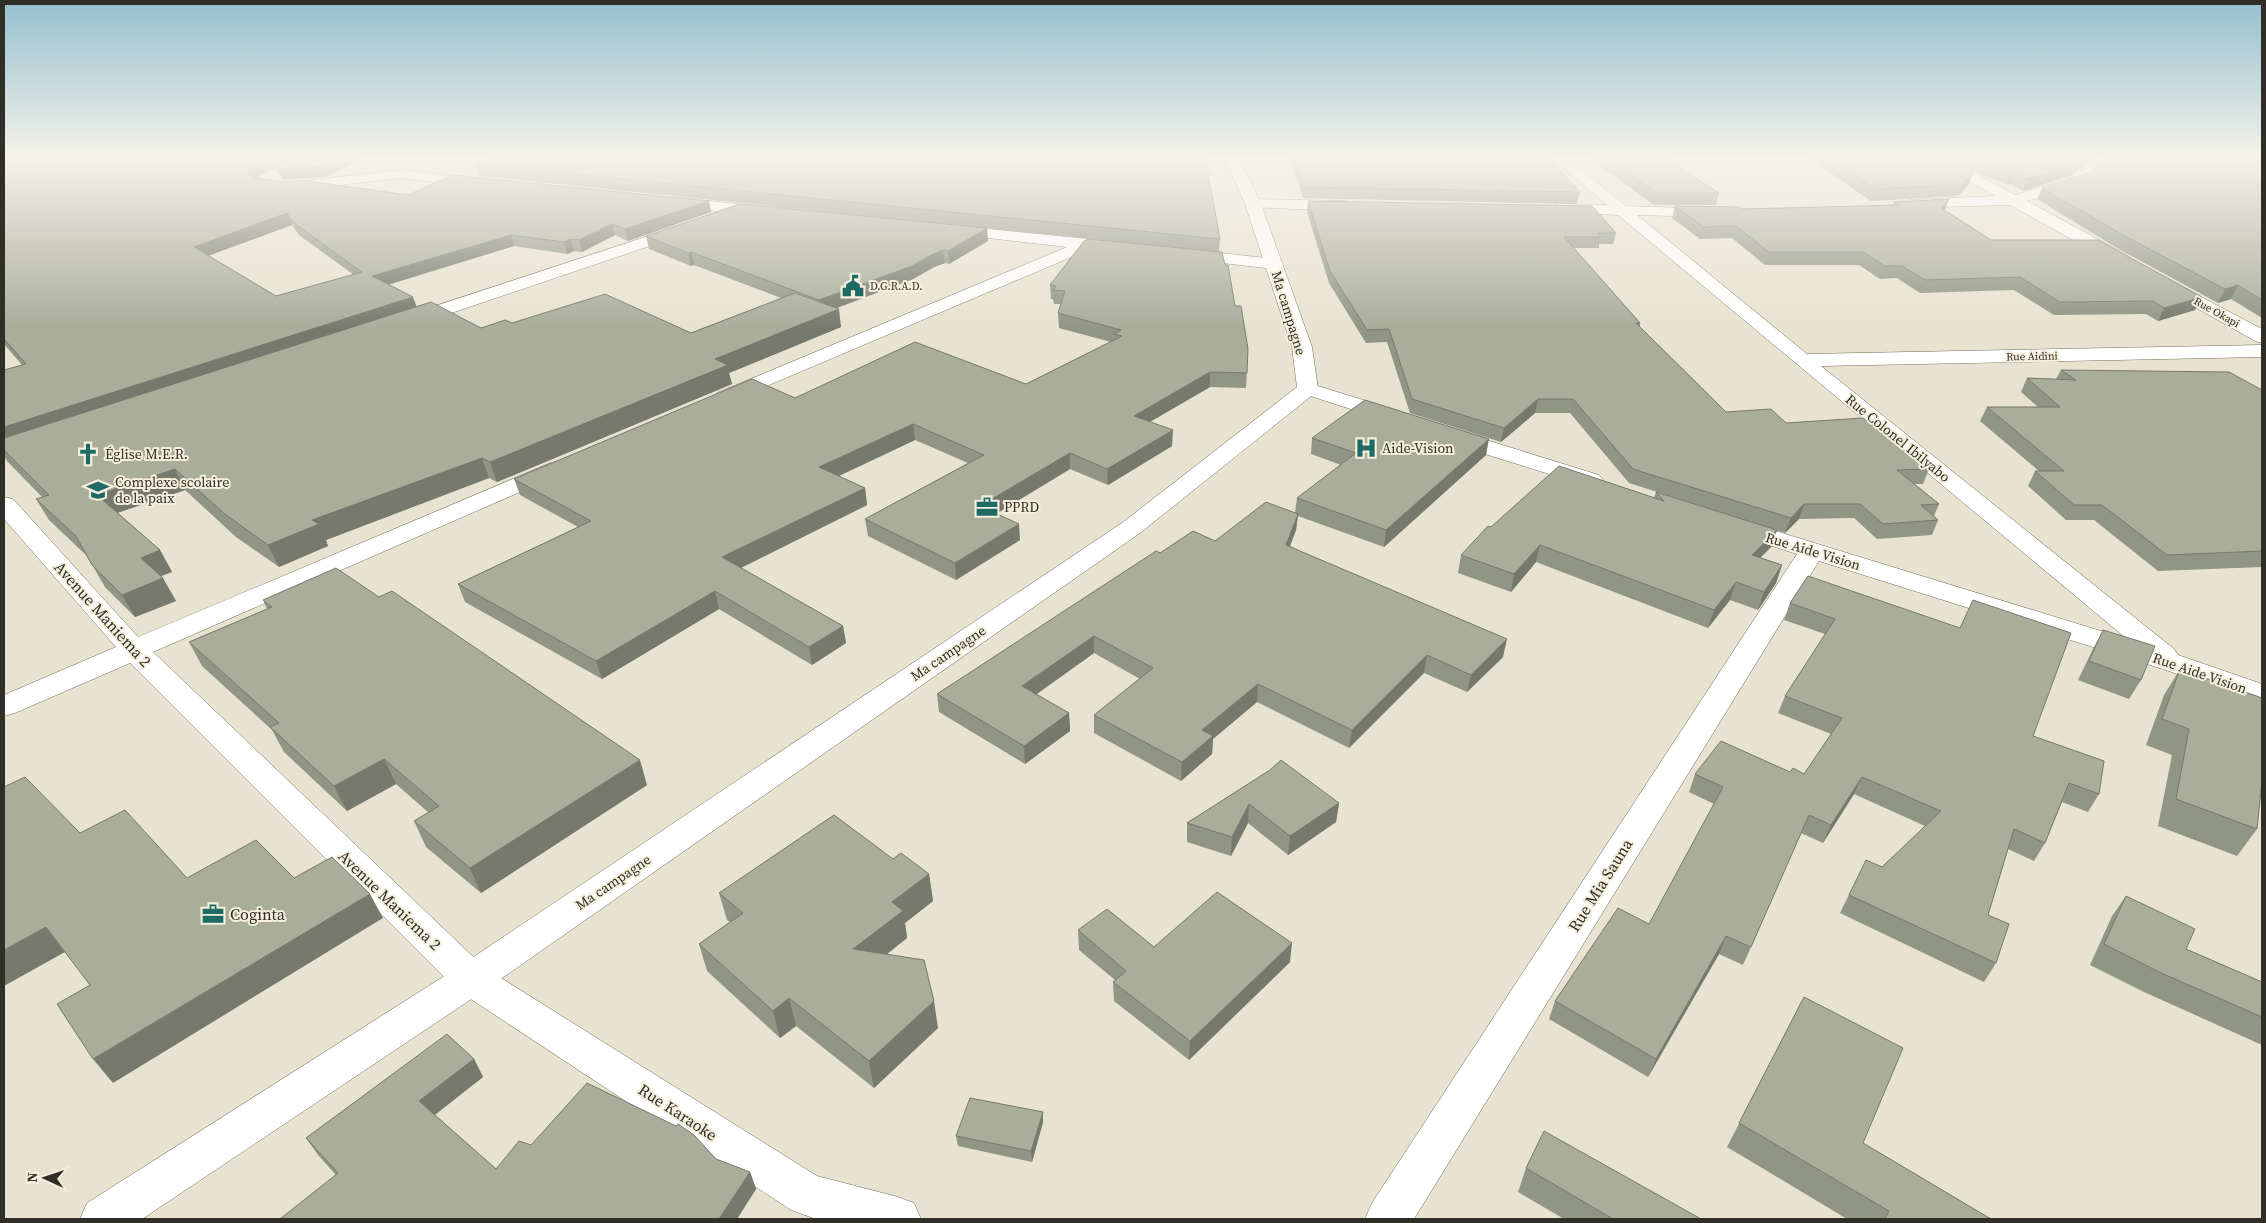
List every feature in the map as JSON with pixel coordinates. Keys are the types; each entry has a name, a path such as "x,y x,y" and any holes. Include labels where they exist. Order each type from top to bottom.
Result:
{"street":[{"path":"390,328 587,264 727,215"},
{"name":"Ma campagne","path":"471,978 1131,528 1308,389 1302,348 1257,215"},
{"name":"Rue Colonel Ibilyabo","path":"1628,215 1802,360 2176,664"},
{"path":"2042,215 2134,266"},
{"path":"707,404 1099,245 930,228"},
{"path":"1167,252 1274,264"},
{"name":"Rue Okapi","path":"2151,276 2262,337"},
{"name":"Rue Aidini","path":"1802,360 2262,351"},
{"path":"1308,389 1616,488"},
{"path":"4,706 570,462"},
{"name":"Avenue Maniema 2","path":"4,504 134,650 471,978"},
{"name":"Rue Aide Vision","path":"1719,521 2176,664 2262,694"},
{"name":"Rue Mia Sauna","path":"1388,1219 1812,551"},
{"path":"103,1219 471,978"},
{"name":"Rue Karaoke","path":"471,978 807,1195 898,1219"}],"building":[{"path":"4,215 281,215 194,247 276,296 362,272 294,223 288,215 667,215 625,229 612,224 579,240 570,239 564,242 511,235 372,276 413,297 4,427 4,370 26,364 4,339"},
{"path":"707,215 854,215 987,228 948,251 943,250 912,266 819,300 646,236"},
{"path":"982,215 1216,215 1220,239"},
{"path":"1312,215 1600,215 1616,233 1597,233 1601,237 1564,237 1640,323 1636,323 1726,412 1771,409 1786,423 1863,418 1929,469 1897,470 1939,504 1921,505 1938,520 1883,524 1860,504 1804,504 1791,518 1633,469 1573,399 1538,399 1504,428 1412,399 1389,329 1367,330 1330,271"},
{"path":"1688,215 1952,215 1991,240 2098,240 2202,297 2164,308 2153,301 2060,302 2020,277 1925,280 1902,266 1885,266 1863,252 1769,252 1736,226 1704,227"},
{"path":"2089,215 2262,215 2262,300 2238,285 2225,289"},
{"path":"1089,239 1222,252 1225,265 1228,265 1235,306 1241,306 1248,349 1247,373 1210,372 1134,416 1173,430 1107,469 1070,453 980,506 1019,524 955,563 865,519 984,455 913,424 819,467 865,488 722,557 843,626 809,647 715,591 596,661 458,584 591,521 514,479 752,379 795,398 915,342 1026,384 1122,336 1114,334 1121,330 1058,313 1065,291 1053,290 1056,286 1050,285 1084,241"},
{"path":"795,293 839,309 715,359 728,365 490,462 482,458 312,520 319,524 268,545 226,515 175,469 97,495 160,550 141,558 163,578 122,595 92,565 76,536 36,499 49,495 4,450 4,438 431,302 481,328 505,320 512,323 605,294 691,333"},
{"path":"2061,370 2229,372 2262,390 2262,551 2167,555 2102,505 2074,505 2035,471 2064,471 1987,407 2060,407 2027,378 2076,380"},
{"path":"1365,400 1489,439 1386,530 1297,498 1356,453 1312,438"},
{"path":"1559,466 1664,501 1656,492 1777,530 1752,555 1782,565 1764,592 1736,582 1714,610 1540,545 1514,574 1461,555 1488,526 1491,527"},
{"path":"1266,502 1298,514 1286,545 1507,639 1471,675 1427,655 1352,730 1258,684 1202,730 1213,736 1182,762 1094,715 1153,668 1094,636 1022,686 1069,713 1024,746 937,694 1156,551 1160,553 1193,531 1215,541"},
{"path":"336,568 379,597 392,591 640,760 470,868 414,821 439,806 384,759 334,786 270,727 279,723 189,642 272,607 263,600"},
{"path":"1808,576 1960,628 1973,600 2071,633 2033,736 2104,761 2099,794 2069,783 2045,843 2014,829 1988,915 2009,924 1996,963 1849,895 1866,860 1882,867 1941,811 1862,777 1831,825 1809,815 1751,947 1726,936 1656,1059 1555,1001 1618,908 1649,924 1723,787 1695,774 1721,741 1790,772 1793,768 1804,774 1842,718 1785,696 1835,619 1790,603"},
{"path":"2103,630 2155,646 2141,680 2089,661"},
{"path":"2180,669 2262,698 2262,781 2257,829 2176,799 2189,729 2162,719"},
{"path":"1281,760 1339,803 1290,836 1249,804 1232,837 1187,823 1270,770"},
{"path":"25,777 80,833 125,810 187,878 256,840 294,878 332,857 370,894 93,1059 57,1004 90,985 46,927 4,950 4,787"},
{"path":"834,815 893,859 901,853 929,874 892,902 903,911 853,949 924,960 934,1001 869,1061 789,998 773,1011 699,944 743,913 719,893"},
{"path":"1217,892 1292,943 1190,1041 1113,982 1126,971 1078,930 1107,909 1154,947"},
{"path":"2126,896 2195,929 2186,949 2262,982 2262,1017 2159,972 2104,944"},
{"path":"1804,997 1903,1048 1863,1143 1991,1219 1885,1219 1889,1211 1739,1123"},
{"path":"447,1034 474,1059 419,1101 496,1169 519,1141 531,1145 587,1083 676,1126 678,1124 694,1135 716,1159 750,1172 719,1219 280,1219 338,1173 306,1138"},
{"path":"970,1098 1043,1112 1031,1151 956,1136"},
{"path":"1544,1131 1701,1219 1613,1219 1526,1168"}],"place":[{"name":"D.G.R.A.D.","path":"853,286"},
{"name":"Aide-Vision","path":"1366,448"},
{"name":"Église M.E.R.","path":"88,454"},
{"name":"Complexe scolaire de la paix","path":"98,490"},
{"name":"PPRD","path":"987,507"},
{"name":"Coginta","path":"213,914"}]}
